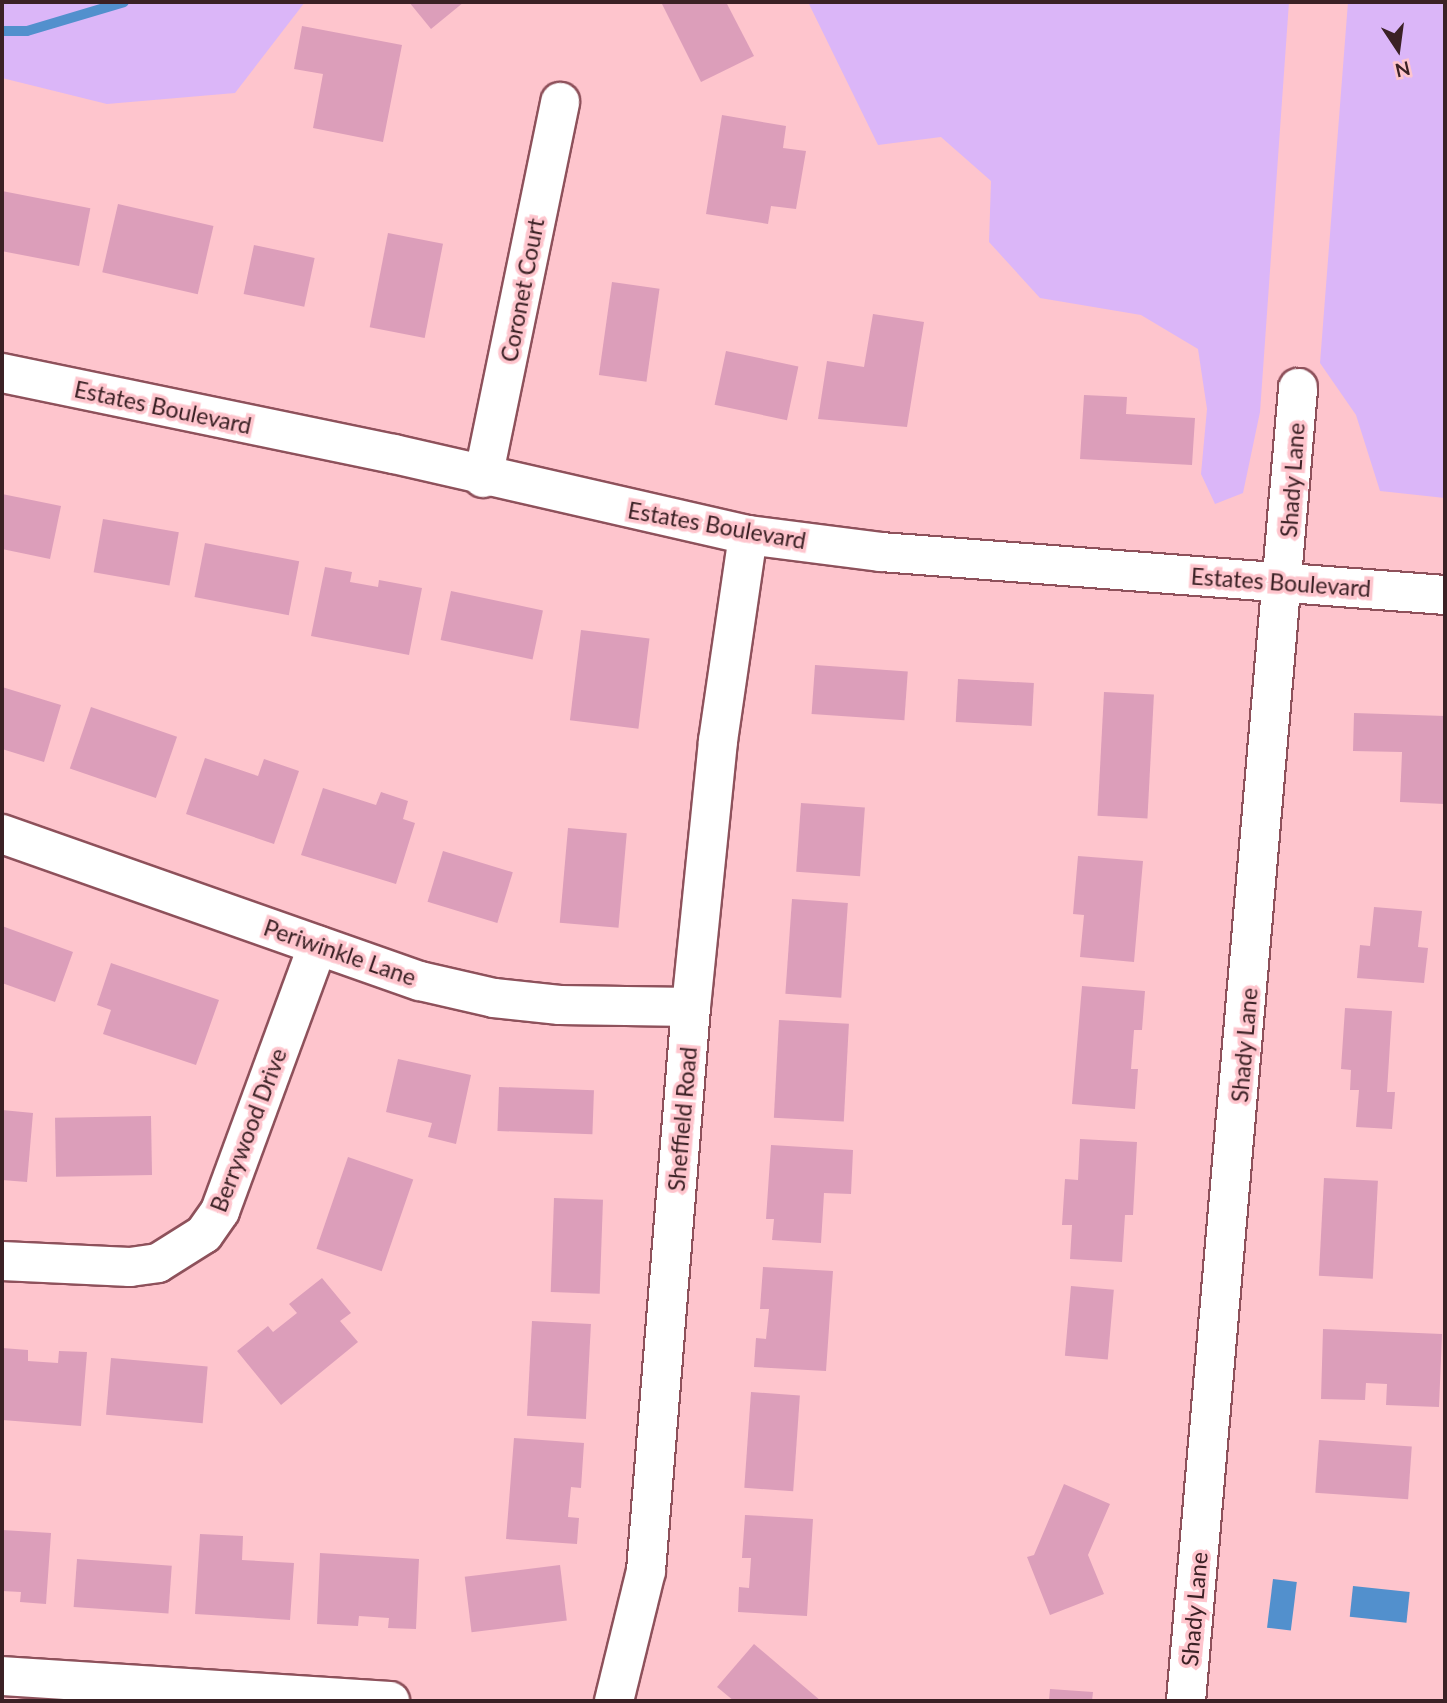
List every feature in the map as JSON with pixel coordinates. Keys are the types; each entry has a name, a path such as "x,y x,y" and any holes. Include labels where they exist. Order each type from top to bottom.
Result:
{"street":[{"name":"Coronet Court","path":"483,478 560,102"},
{"name":"Estates Boulevard","path":"2,373 394,454 483,478 748,535 881,552 1445,595"},
{"name":"Shady Lane","path":"1186,1701 1284,582 1298,388"},
{"name":"Sheffield Road","path":"614,1701 646,1570 691,1007 718,741 748,535"},
{"name":"Periwinkle Lane","path":"2,834 420,981 495,998 560,1005 691,1007"},
{"name":"Berrywood Drive","path":"2,1261 130,1267 158,1263 204,1234 220,1211 318,945"},
{"path":"2,1676 390,1701"}],"shaded area":[{"path":"2,2 305,2 235,93 107,104 2,78"},
{"path":"808,2 1289,2 1260,412 1243,493 1215,504 1201,474 1207,409 1198,349 1141,315 1040,298 989,242 991,181 941,137 878,145"},
{"path":"1348,2 1445,2 1445,498 1380,491 1356,415 1320,363"}],"water":[{"path":"1273,1579 1297,1582 1291,1631 1267,1628"},
{"path":"1353,1586 1410,1592 1406,1623 1350,1617"}],"building":[{"path":"409,2 464,2 431,29"},
{"path":"661,2 726,2 754,56 701,82"},
{"path":"302,26 402,45 383,142 313,128 323,74 294,69"},
{"path":"722,115 786,126 783,148 806,151 796,209 771,206 768,224 706,214"},
{"path":"2,191 90,208 79,266 2,251"},
{"path":"118,204 213,226 198,294 102,272"},
{"path":"388,233 443,244 425,338 370,327"},
{"path":"254,245 315,258 304,307 244,294"},
{"path":"612,282 660,289 646,382 599,375"},
{"path":"873,314 924,322 907,427 818,419 827,361 864,367"},
{"path":"726,351 798,366 787,420 715,405"},
{"path":"1084,395 1127,397 1126,414 1195,418 1192,465 1080,459"},
{"path":"2,494 61,506 50,559 2,549"},
{"path":"103,519 179,532 169,586 94,572"},
{"path":"205,543 299,561 289,615 195,597"},
{"path":"325,567 352,572 350,582 378,587 379,580 422,588 409,655 311,636"},
{"path":"451,591 543,611 533,659 441,640"},
{"path":"581,630 649,638 638,729 570,720"},
{"path":"815,665 908,671 904,720 812,714"},
{"path":"958,679 1034,683 1032,726 956,722"},
{"path":"2,687 61,705 44,762 2,749"},
{"path":"1104,692 1154,695 1147,818 1098,816"},
{"path":"91,707 177,737 156,798 70,768"},
{"path":"1354,713 1445,716 1445,804 1400,802 1402,752 1353,751"},
{"path":"205,758 258,776 264,759 299,771 274,844 186,814"},
{"path":"323,788 376,805 381,792 408,801 403,819 415,823 396,884 301,855"},
{"path":"801,803 865,807 860,876 796,872"},
{"path":"568,828 627,833 618,928 560,923"},
{"path":"443,851 513,872 497,923 428,902"},
{"path":"1078,856 1143,861 1134,962 1080,957 1084,915 1073,914"},
{"path":"792,899 848,903 841,998 785,994"},
{"path":"1374,907 1422,911 1418,947 1428,948 1424,983 1357,978 1360,945 1370,946"},
{"path":"2,926 73,952 55,1002 2,983"},
{"path":"111,963 219,1000 196,1065 103,1034 111,1010 97,1005"},
{"path":"1082,986 1145,991 1142,1030 1134,1030 1131,1069 1138,1069 1135,1109 1072,1104"},
{"path":"1345,1008 1392,1011 1387,1092 1395,1092 1392,1129 1356,1127 1359,1090 1350,1090 1351,1070 1341,1069"},
{"path":"779,1020 849,1024 844,1122 774,1118"},
{"path":"398,1059 471,1075 456,1144 428,1137 432,1123 386,1112"},
{"path":"499,1087 594,1090 592,1134 497,1131"},
{"path":"2,1110 33,1113 27,1182 2,1180"},
{"path":"151,1116 152,1175 56,1177 55,1118"},
{"path":"1080,1139 1137,1142 1133,1215 1125,1215 1122,1262 1070,1259 1072,1225 1062,1225 1065,1179 1078,1180"},
{"path":"771,1145 853,1150 851,1194 824,1193 821,1243 772,1240 774,1219 766,1219"},
{"path":"348,1157 413,1179 382,1271 316,1249"},
{"path":"1324,1178 1378,1181 1373,1279 1319,1276"},
{"path":"554,1198 603,1200 600,1294 551,1292"},
{"path":"763,1267 833,1271 826,1371 754,1367 756,1338 766,1339 769,1309 760,1309"},
{"path":"322,1278 351,1313 340,1321 358,1342 281,1405 237,1351 268,1326 273,1332 297,1313 289,1304"},
{"path":"1071,1286 1114,1290 1108,1359 1065,1356"},
{"path":"532,1321 591,1324 586,1419 527,1416"},
{"path":"1323,1329 1442,1334 1439,1407 1386,1405 1387,1384 1366,1383 1365,1400 1321,1399"},
{"path":"2,1348 28,1350 28,1361 58,1363 59,1351 87,1352 81,1426 2,1420"},
{"path":"111,1358 208,1366 203,1423 106,1415"},
{"path":"751,1392 800,1395 793,1491 744,1488"},
{"path":"514,1438 584,1443 581,1488 571,1487 568,1517 579,1518 577,1544 506,1539"},
{"path":"1319,1440 1412,1446 1408,1499 1315,1493"},
{"path":"1064,1484 1110,1504 1088,1555 1104,1594 1050,1615 1027,1557 1034,1555"},
{"path":"745,1515 813,1519 807,1616 738,1612 739,1587 749,1588 751,1558 742,1558"},
{"path":"2,1530 51,1533 46,1604 20,1602 21,1592 2,1591"},
{"path":"200,1534 243,1536 242,1560 294,1563 290,1620 195,1614"},
{"path":"320,1553 419,1559 416,1629 388,1628 389,1618 359,1616 358,1626 317,1624"},
{"path":"77,1559 172,1566 168,1614 74,1607"},
{"path":"560,1565 567,1621 472,1632 465,1577"},
{"path":"754,1644 821,1701 734,1701 717,1687"},
{"path":"1050,1689 1093,1692 1092,1701 1049,1701"}],"waterway":[{"path":"2,31 27,31 124,2"}]}
